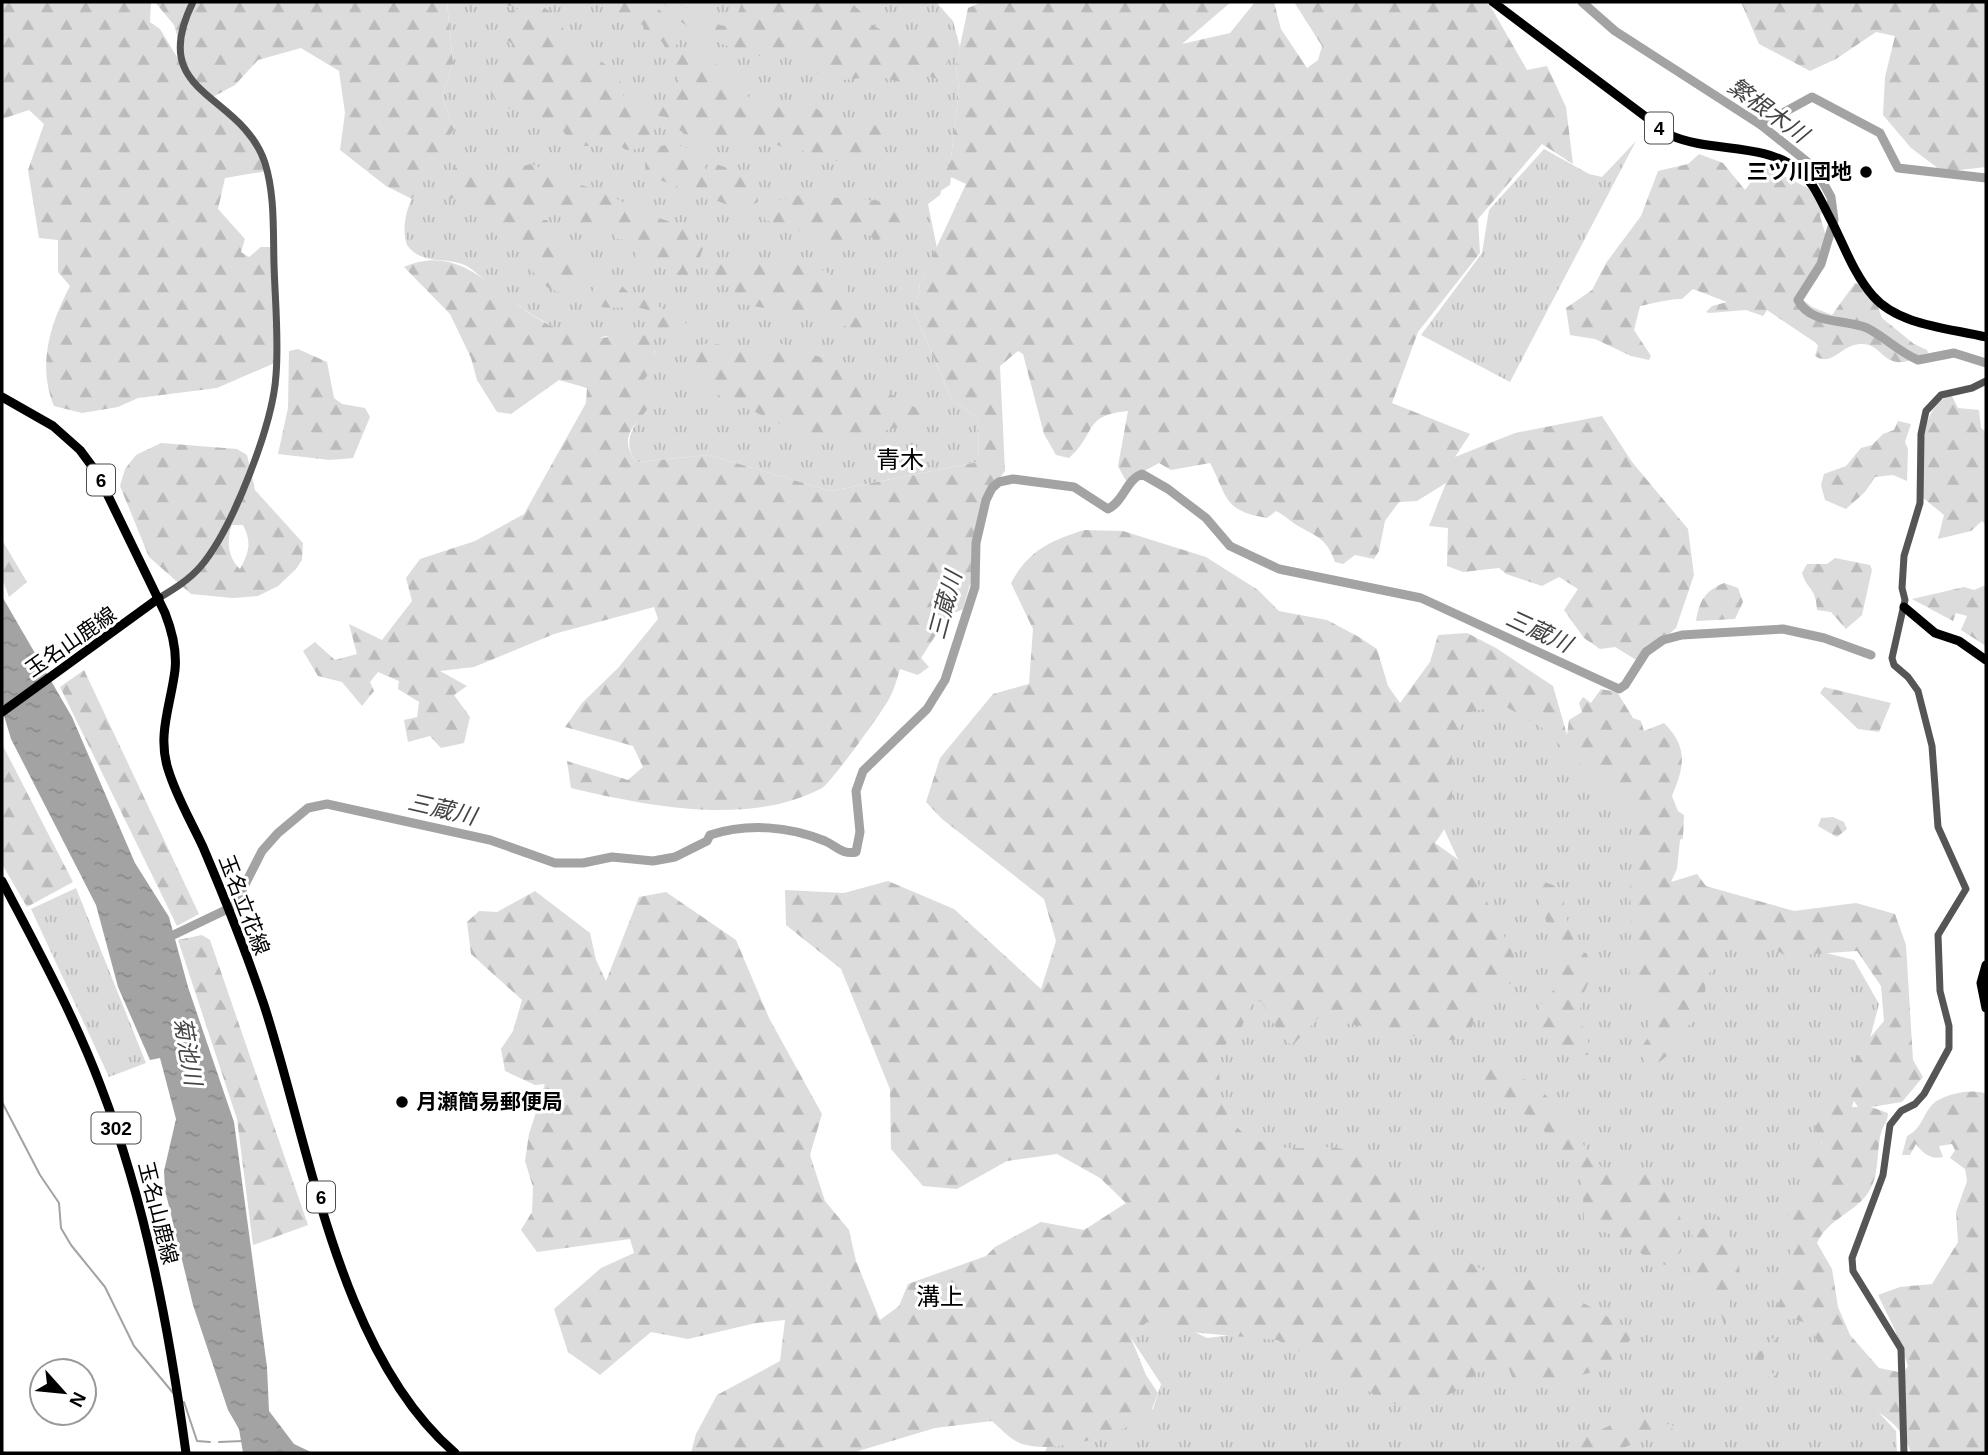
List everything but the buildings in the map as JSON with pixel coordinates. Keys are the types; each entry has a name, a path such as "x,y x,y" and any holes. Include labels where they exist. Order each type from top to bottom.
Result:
{"main road":[{"name":"4","path":"1493,2 1670,135 1694,144 1774,157 1787,162 1808,181 1872,296 1887,309 1911,319 1986,337"},
{"name":"玉名立花線","path":"2,397 53,426 80,450 97,473 159,598 172,635 174,659 163,732 167,769 233,918 264,1004 344,1269 371,1341 389,1375 410,1405 455,1453"},
{"name":"玉名山鹿線","path":"2,712 159,598"},
{"path":"1904,607 1935,633 1959,641 1986,660"},
{"name":"玉名山鹿線","path":"2,881 58,989 101,1085 127,1161 165,1311 186,1453"},
{"path":"1986,965 1981,983 1986,1007"}],"street":[{"path":"159,598 193,574 221,533 267,427 276,376 272,206 267,171 258,147 247,130 197,86 183,67 180,34 193,2"},
{"path":"1904,1453 1901,1349 1853,1270 1852,1258 1883,1175 1890,1125 1894,1116 1915,1104 1924,1094 1949,1048 1950,1026 1940,991 1938,935 1966,889 1938,827 1932,746 1918,691 1908,677 1894,666 1892,658 1904,607 1902,570 1919,513 1921,434 1927,411 1932,401 1941,395 1972,388 1986,381"}],"green space":[{"path":"2,2 151,2 150,22 160,29 189,77 174,25 155,2 447,2 453,63 442,97 454,129 412,199 386,186 340,150 345,113 339,71 301,48 258,60 235,85 211,98 241,123 267,171 225,178 218,209 245,239 241,252 249,257 261,247 273,247 277,362 217,388 138,398 118,407 82,413 54,406 47,375 48,345 70,286 58,272 58,240 39,238 28,170 44,124 29,110 2,119"},
{"path":"447,2 936,2 953,21 960,47 956,65 959,90 951,158 940,195 928,204 937,248 920,283 915,313 951,398 979,419 978,462 831,491 709,455 637,462 629,442 644,410 640,385 651,367 654,348 605,336 593,339 579,337 563,331 516,304 466,266 426,258 407,245 406,215 411,200 427,169 454,129 442,97 453,63"},
{"path":"506,2 523,2 527,7 532,3 549,11 581,52 611,69 624,85 623,96 650,116 654,134 638,149 626,150 615,142 606,146 576,146 559,127 549,130 536,122 533,112 512,110 496,100 490,85 492,76 499,66 511,66 515,60 511,56 512,44 507,40 513,36 507,19 510,11 518,9 516,6 508,6"},
{"path":"600,2 653,2 678,32 680,40 669,54 662,42 644,31 643,25 623,19"},
{"path":"663,2 680,5 724,26 736,19 742,2 848,2 877,28 891,31 901,21 913,41 929,33 953,41 943,81 928,76 910,82 881,77 837,80 816,72 806,58 798,53 772,59 712,40 683,23"},
{"path":"982,2 1231,2 1182,44 1230,33 1255,2 1274,2 1281,29 1307,68 1318,60 1322,46 1294,2 1488,2 1527,70 1547,66 1566,107 1573,164 1542,144 1478,219 1480,253 1418,332 1392,403 1470,434 1455,457 1515,433 1602,416 1632,462 1688,529 1694,575 1676,628 1638,661 1615,647 1600,649 1584,638 1564,610 1578,589 1559,577 1542,586 1506,574 1499,568 1463,572 1447,566 1448,528 1429,526 1446,483 1417,501 1399,502 1385,521 1379,551 1374,559 1355,555 1343,564 1335,562 1322,540 1276,511 1267,518 1234,506 1224,493 1210,463 1171,470 1159,463 1126,481 1118,466 1128,411 1113,413 1097,421 1069,458 1056,455 1044,434 1023,354 1018,351 1000,366 1005,471 992,488 979,521 974,570 963,609 948,616 921,658 929,667 918,675 900,669 885,706 822,788 793,800 763,807 731,810 665,806 571,788 567,761 628,780 643,767 633,746 565,727 582,703 618,668 658,619 654,607 554,634 474,667 440,671 467,686 454,695 470,717 464,743 441,748 430,736 408,742 404,720 417,717 419,702 398,689 399,681 378,672 370,682 374,691 362,706 342,682 318,676 303,651 315,642 335,660 357,654 349,624 382,640 412,601 406,578 420,559 475,541 524,514 586,403 587,388 559,380 511,414 497,412 477,380 471,358 450,314 404,267 427,261 447,262 466,268 536,317 580,336 603,338 631,333 648,337 654,347 654,365 641,385 655,398 629,434 630,452 637,462 709,455 831,491 978,462 979,419 951,398 915,313 920,283 966,184 951,177 950,185 942,190 940,188 951,158 959,90 956,65 968,8"},
{"path":"1741,2 1986,2 1986,167 1943,172 1911,148 1883,115 1885,77 1895,36 1876,32 1836,59 1810,71 1759,44"},
{"path":"679,48 708,58 755,102 768,105 808,105 838,125 849,126 864,121 882,128 892,127 895,136 884,140 880,152 874,149 859,157 835,161 812,153 808,155 797,147 791,151 758,136 747,135 726,141 684,134 666,117 653,115 648,108 654,103 668,105 677,92 680,82 673,56"},
{"path":"1636,141 1510,382 1421,335 1482,253 1489,210 1544,149 1589,174 1602,177"},
{"path":"671,144 695,152 702,160 707,173 713,163 734,170 757,186 758,202 742,210 646,175 645,163 656,147"},
{"path":"1699,154 1723,163 1745,190 1763,166 1810,189 1825,207 1820,216 1830,250 1797,295 1812,307 1832,315 1855,283 1858,284 1878,307 1882,318 1928,353 1905,362 1897,362 1873,347 1862,344 1848,347 1830,358 1821,359 1815,356 1818,346 1816,343 1767,310 1763,316 1746,310 1709,313 1706,312 1712,306 1727,302 1693,289 1682,299 1640,306 1634,330 1651,356 1649,360 1631,356 1595,339 1570,335 1566,308 1592,290 1606,263 1641,216 1658,171 1688,164"},
{"path":"458,164 489,173 532,164 562,179 607,193 632,208 681,226 704,246 691,278 687,283 674,287 671,280 682,267 681,259 669,268 635,262 636,240 617,239 611,230 598,222 601,238 590,235 575,221 565,221 553,210 519,204 515,209 519,220 547,220 557,236 554,242 575,252 583,268 619,283 630,294 655,304 687,324 686,330 673,333 662,331 650,311 642,308 609,308 593,304 586,299 595,288 593,282 575,278 566,293 547,287 534,273 528,256 499,241 483,202 462,190 455,198 438,200 435,195"},
{"path":"794,195 883,201 907,224 876,241 863,230 853,232 833,248 826,248 797,230 765,220 763,212 773,203"},
{"path":"713,258 767,265 800,265 826,272 835,277 850,293 865,327 852,330 834,320 741,304 733,288 711,271"},
{"path":"709,343 735,347 782,344 823,358 920,410 922,421 880,432 815,440 701,387 691,371 688,348"},
{"path":"298,349 327,362 334,398 342,404 365,408 370,417 353,458 330,460 278,454 288,408 289,351"},
{"path":"1951,394 1958,408 1979,410 1981,428 1986,432 1986,525 1982,521 1971,531 1938,539 1944,515 1922,497 1923,440 1931,413 1939,402"},
{"path":"1898,421 1911,424 1905,442 1908,449 1907,481 1893,475 1875,477 1865,492 1846,509 1825,500 1821,485 1824,474 1846,466 1861,448 1872,445 1883,434 1894,430"},
{"path":"161,443 237,449 247,455 255,490 303,543 302,560 296,569 278,586 258,596 232,598 191,594 149,557 120,486 125,469 136,455","holes":["232,525 243,525 248,537 248,547 240,569 229,549 229,537"]},
{"path":"1084,530 1123,531 1206,557 1258,590 1279,611 1327,620 1359,637 1377,649 1388,686 1400,703 1430,662 1438,635 1467,633 1496,648 1553,686 1567,735 1569,720 1582,712 1579,703 1583,697 1591,703 1601,689 1617,692 1633,718 1641,721 1644,731 1664,723 1681,749 1681,767 1672,796 1678,811 1684,815 1683,838 1680,840 1677,869 1671,882 1697,874 1706,886 1794,911 1856,903 1895,914 1906,945 1913,1060 1923,1077 1902,1102 1871,1107 1888,1113 1879,1140 1872,1186 1862,1200 1828,1228 1817,1243 1832,1269 1838,1307 1850,1335 1879,1368 1903,1373 1908,1366 1878,1295 1900,1287 1932,1284 1958,1242 1956,1212 1967,1181 1965,1169 1950,1158 1955,1150 1952,1144 1939,1146 1943,1157 1934,1158 1927,1155 1916,1144 1910,1155 1902,1155 1907,1136 1939,1100 1967,1092 1986,1094 1986,1453 1911,1453 1901,1432 1884,1416 1843,1395 1809,1324 1788,1317 1777,1308 1789,1260 1787,1219 1791,1209 1811,1191 1813,1185 1808,1161 1816,1157 1822,1143 1815,1127 1817,1112 1823,1101 1838,1099 1852,1107 1858,1107 1846,1089 1855,1061 1884,1021 1881,986 1857,951 1786,956 1762,942 1712,944 1713,967 1706,979 1704,1009 1675,1040 1673,1051 1658,1063 1645,1062 1639,1051 1649,1036 1651,1004 1641,992 1628,984 1632,958 1630,890 1637,831 1635,810 1596,780 1541,727 1503,705 1466,713 1452,752 1449,817 1435,843 1470,868 1515,958 1513,982 1477,1001 1470,1038 1440,1041 1318,1018 1292,1046 1278,1031 1261,1001 1251,1003 1241,1029 1220,1050 1220,1088 1229,1117 1238,1129 1251,1138 1289,1148 1343,1149 1367,1158 1409,1191 1419,1203 1425,1216 1425,1240 1449,1262 1461,1258 1485,1271 1544,1281 1617,1322 1632,1337 1622,1352 1605,1366 1593,1372 1516,1388 1508,1366 1485,1367 1456,1391 1429,1404 1389,1404 1322,1362 1277,1340 1179,1331 1147,1322 1131,1338 1146,1375 1158,1393 1149,1417 1087,1441 1053,1447 1022,1444 992,1421 935,1428 852,1453 691,1453 696,1434 717,1395 780,1361 785,1320 756,1323 688,1339 651,1332 600,1375 568,1352 554,1309 601,1268 634,1253 630,1239 537,1252 521,1230 532,1212 533,1187 525,1161 529,1134 545,1084 535,1085 505,1071 501,1049 513,1031 522,1000 471,954 467,922 479,911 497,912 535,891 590,933 596,960 606,981 639,897 666,892 736,940 769,1018 822,1114 810,1155 825,1201 849,1230 856,1261 880,1320 899,1306 908,1284 986,1256 995,1247 1041,1222 1084,1230 1126,1203 1100,1178 1057,1154 1007,1161 957,1189 923,1186 891,1149 890,1089 841,969 786,925 785,890 844,893 888,881 954,909 1041,989 1056,941 1044,899 942,819 926,802 940,758 993,694 1029,684 1033,629 1011,583 1025,562 1042,548"},
{"path":"2,540 27,582 9,597 2,578"},
{"path":"1835,558 1870,565 1872,570 1862,615 1846,629 1831,612 1817,610 1815,597 1802,573 1807,564 1827,564"},
{"path":"1724,583 1738,588 1743,602 1735,619 1696,621 1704,598"},
{"path":"1986,585 1986,646 1961,630 1967,616 1956,613 1953,621 1912,599 1964,587 1974,590"},
{"path":"84,670 199,914 177,926 60,687"},
{"path":"1496,674 1654,814 1643,937 1763,937 1854,960 1879,1004 1852,1107 1825,1111 1806,1285 1837,1368 1896,1431 1897,1453 1045,1453 1050,1437 1153,1409 1161,1384 1131,1338 1155,1313 1207,1338 1280,1329 1429,1268 1249,1149 1203,1075 1256,980 1508,968 1432,803 1453,695"},
{"path":"1824,687 1891,703 1879,732 1858,729 1820,693"},
{"path":"2,744 73,882 27,907 2,864"},
{"path":"1833,817 1844,822 1847,829 1837,837 1818,826 1821,818"},
{"path":"1539,880 1561,888 1571,934 1580,949 1587,954 1592,975 1580,1001 1580,1020 1590,1047 1588,1055 1570,1053 1556,1047 1534,1022 1540,1005 1558,985 1561,972 1541,904"},
{"path":"76,888 146,1063 109,1077 31,909"},
{"path":"202,935 210,940 308,1225 253,1245 237,1119 178,940"},
{"path":"1478,1066 1518,1076 1530,1082 1553,1103 1612,1177 1654,1172 1678,1209 1682,1227 1681,1252 1665,1265 1646,1257 1623,1240 1584,1220 1582,1175 1538,1124 1476,1078 1474,1072"},
{"path":"1716,1212 1738,1251 1740,1276 1724,1295 1730,1300 1725,1327 1717,1302 1703,1289 1686,1263 1690,1254 1687,1238 1693,1240 1692,1232 1718,1224"},
{"path":"1774,1337 1776,1341 1764,1356 1763,1365 1783,1382 1780,1385 1785,1388 1776,1400 1772,1401 1771,1378 1760,1372 1756,1377 1752,1368 1757,1352 1764,1350"},
{"path":"1636,1413 1676,1427 1610,1453 1571,1453 1573,1443"}],"water":[{"name":"菊池川","path":"2,584 3,598 72,717 135,863 169,917 188,987 234,1122 267,1367 269,1411 294,1444 313,1453 243,1453 239,1429 228,1410 193,1305 165,1190 164,1171 176,1119 160,1058 150,1060 118,987 96,905 11,739 2,709"}],"waterway":[{"name":"繁根木川","path":"1582,2 1615,31 1761,125 1815,168 1831,197 1834,220 1821,264 1798,300 1804,308 1811,314 1829,320 1867,328 1918,360 1954,353 1986,363"},
{"path":"1761,125 1812,97 1880,133 1898,168 1986,178"},
{"name":"三蔵川","path":"165,939 234,906 262,851 278,833 308,808 327,804 490,840 555,863 583,863 612,857 653,861 675,857 707,841 710,835 753,828 797,832 825,841 843,851 856,852 860,832 856,791 863,771 927,709 945,680 975,587 976,543 986,500 992,488 999,482 1013,479 1074,487 1108,509 1118,501 1132,481 1142,474 1168,489 1206,518 1230,546 1279,569 1421,598 1619,689 1625,685 1646,652 1663,640 1682,635 1783,629 1824,638 1871,655"},
{"path":"2,1102 40,1175 59,1203 61,1228 71,1245 105,1287 134,1346 174,1394"},
{"path":"184,1402 197,1441 210,1442"},
{"path":"219,1442 243,1441"}],"place":[{"name":"三ツ川団地","path":"1866,172"},
{"name":"月瀬簡易郵便局","path":"402,1102"}],"district":[{"name":"青木","path":"900,460"},
{"name":"溝上","path":"940,1297"}]}
